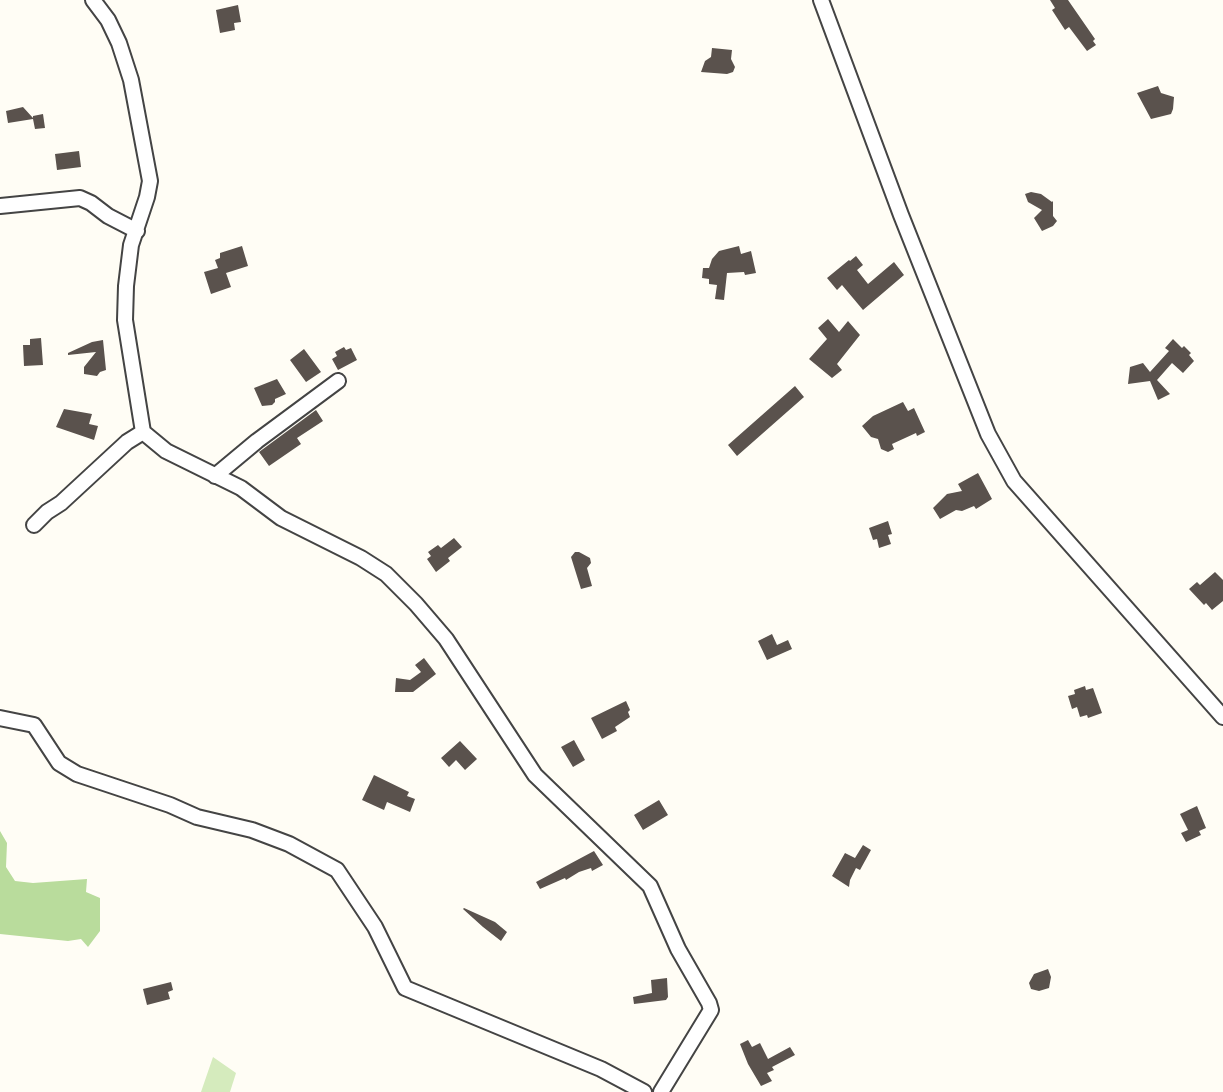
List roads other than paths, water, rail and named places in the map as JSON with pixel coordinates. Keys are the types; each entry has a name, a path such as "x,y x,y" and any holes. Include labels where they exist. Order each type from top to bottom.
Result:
{"street":[{"path":"93,0 108,20 119,43 131,80 150,181 131,245 125,320 143,432 166,451 241,488 281,518 386,574 446,639 535,775 650,886 678,949 711,1010 661,1092"},
{"path":"821,0 901,215 988,434 1014,481 1223,717"},
{"path":"0,206 80,198 137,231"},
{"path":"215,476 338,381"},
{"path":"34,525 127,442 143,432"},
{"path":"0,718 34,725 59,763 77,774 197,817 252,830 289,844 337,870 375,927 405,988 601,1069 644,1092"}]}
